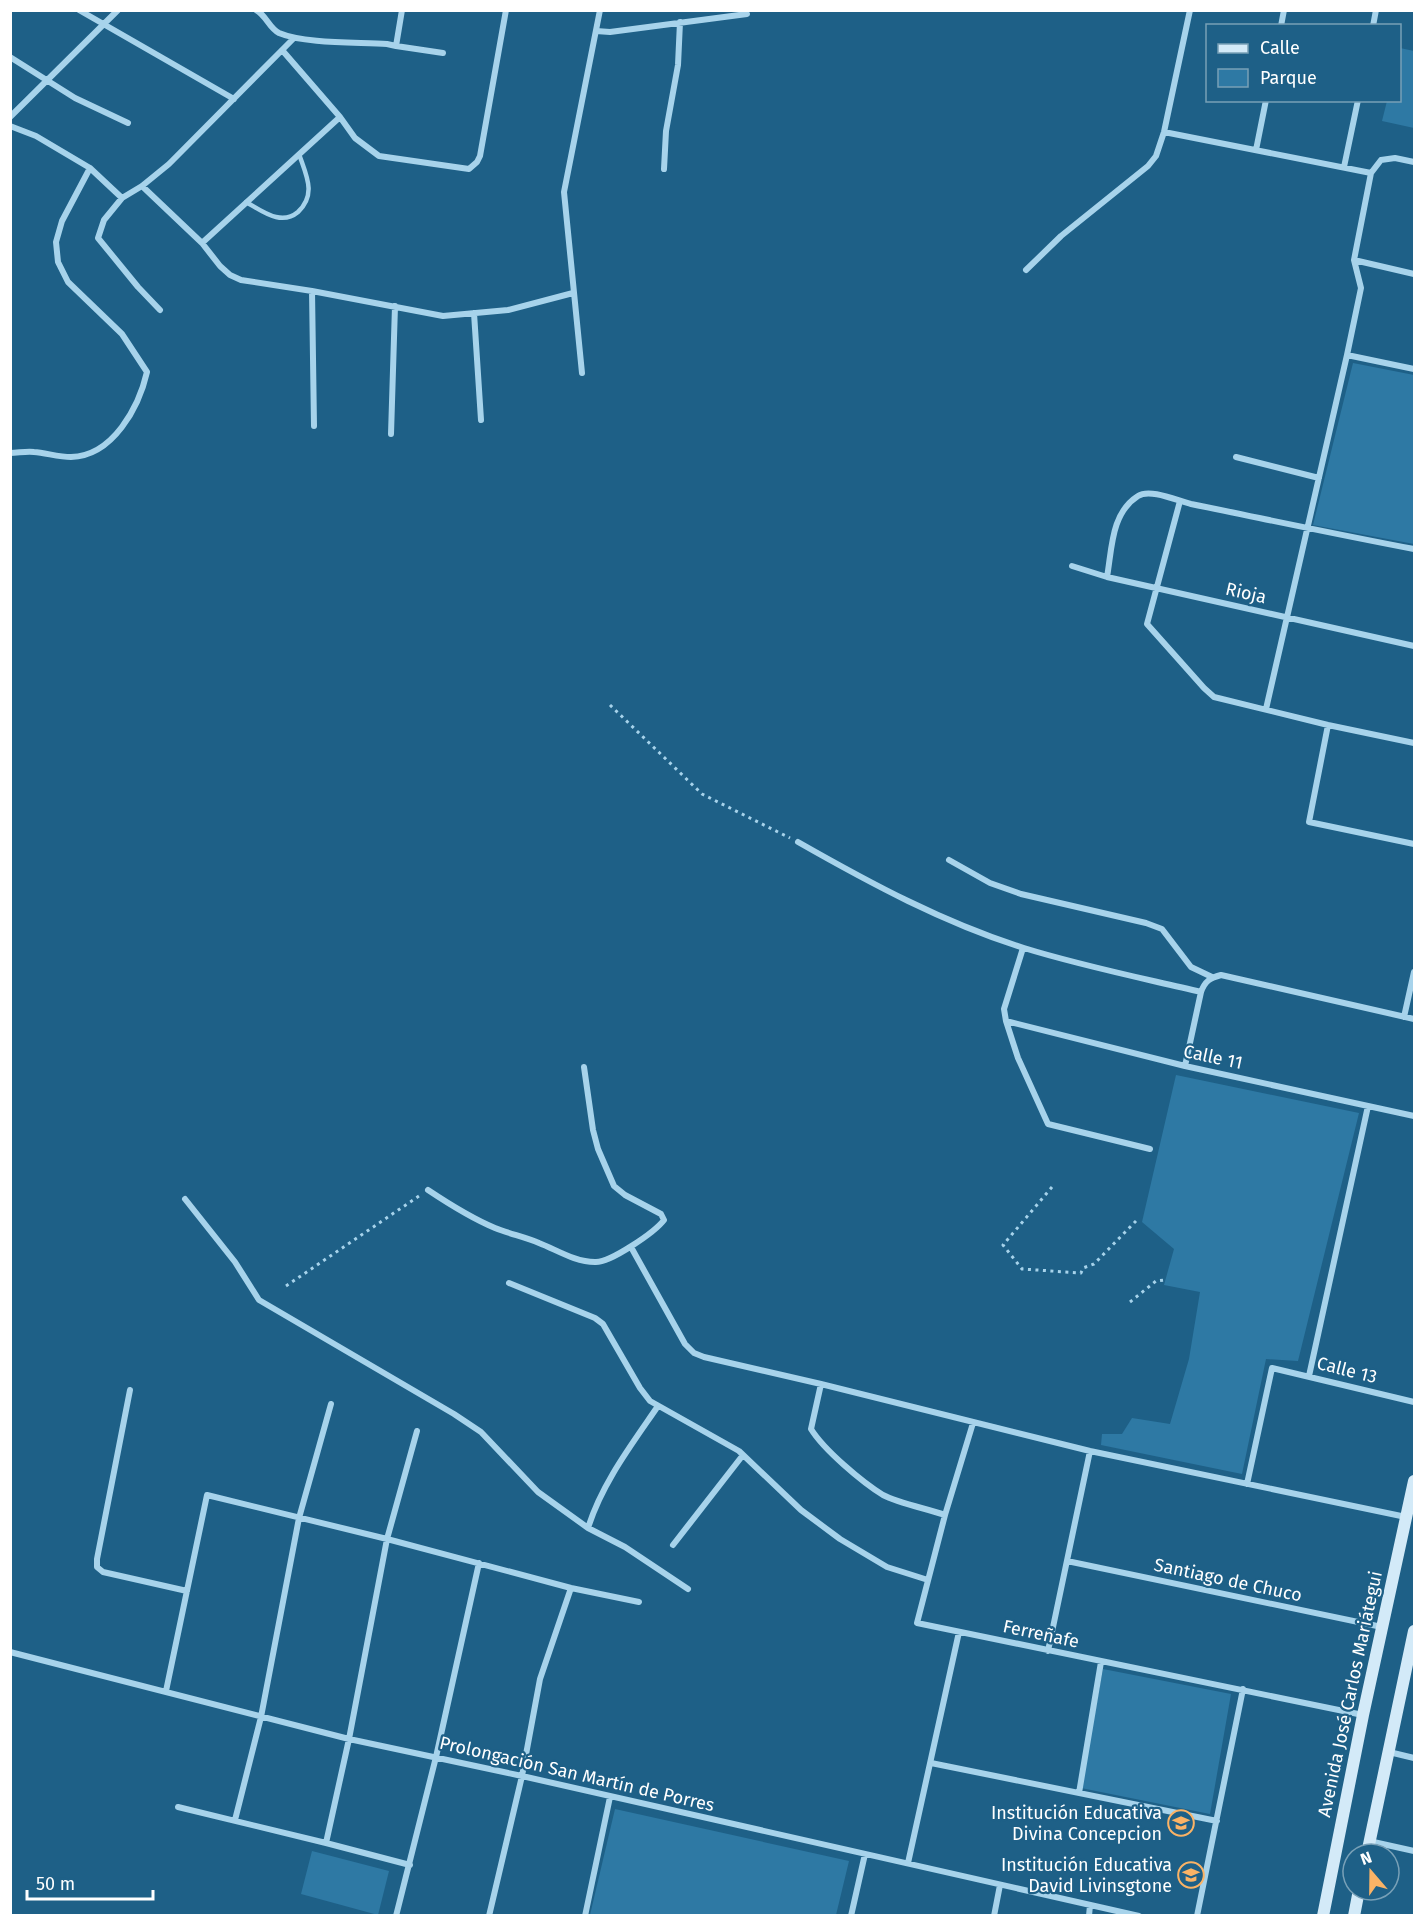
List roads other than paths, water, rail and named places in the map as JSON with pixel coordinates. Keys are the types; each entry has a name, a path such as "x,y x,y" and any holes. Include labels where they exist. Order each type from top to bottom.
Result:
{"main road":[{"name":"Avenida José Carlos Mariátegui","path":"1323,1916 1414,1481"},
{"path":"1369,1842 1388,1752 1411,1664 1414,1631"}],"street":[{"path":"79,10 234,99"},
{"path":"10,117 118,10"},
{"path":"396,46 402,10"},
{"path":"282,50 340,117 355,138 379,156 469,169 480,156 506,10"},
{"path":"582,373 564,192 600,10"},
{"path":"1026,270 1061,236 1148,166 1156,156 1164,132 1190,10"},
{"path":"260,11 275,31 293,39 396,46 443,53"},
{"path":"596,31 610,32 747,14"},
{"path":"664,169 666,131 678,65 680,22"},
{"path":"160,310 98,238 104,219 122,198 142,186 169,164 293,39"},
{"path":"10,57 75,98 128,123"},
{"path":"1256,150 1266,102"},
{"path":"1344,167 1358,102"},
{"path":"202,243 340,117"},
{"path":"10,126 36,136 90,168 122,198"},
{"path":"1164,132 1371,173"},
{"path":"1266,709 1347,355 1360,288 1354,260 1371,173 1381,160 1395,158 1414,162"},
{"path":"10,453 31,452 71,457 93,453 110,439 130,417 143,391 147,372 122,334 68,282 58,262 56,242 62,221 90,168"},
{"path":"142,186 202,243 220,266 230,275 241,280 443,316 508,310 573,292"},
{"path":"1354,260 1414,274"},
{"path":"312,291 314,426"},
{"path":"391,434 395,306"},
{"path":"474,313 481,420"},
{"path":"1347,355 1414,369"},
{"path":"1236,457 1319,478"},
{"path":"1107,578 1116,522 1122,510 1141,494 1150,493 1414,549"},
{"path":"1180,501 1147,624 1203,688 1214,697 1414,743"},
{"name":"Rioja","path":"1072,566 1107,578 1414,646"},
{"path":"1328,725 1309,822 1414,844"},
{"path":"798,842 881,888 946,918 1023,948 1201,992"},
{"path":"949,860 990,883 1021,894 1146,923 1162,929 1191,967 1212,977"},
{"path":"1023,948 1004,1009 1005,1021 1018,1058 1048,1124 1150,1149"},
{"path":"1404,1017 1414,972"},
{"path":"1185,1066 1201,992 1205,983 1212,977 1221,975 1414,1019"},
{"name":"Calle 11","path":"1005,1021 1185,1066 1414,1116"},
{"path":"428,1190 456,1208 495,1228 571,1257 597,1263 631,1247 658,1227 664,1220 661,1214 625,1195 614,1186 598,1149 593,1130 584,1067"},
{"path":"1309,1376 1368,1106"},
{"path":"185,1198 236,1262 259,1300 366,1361 481,1432 538,1492 588,1528 625,1547 688,1589"},
{"path":"631,1247 685,1344 694,1353 704,1357 1090,1451 1406,1518"},
{"path":"508,1282 595,1318 603,1324 650,1401 743,1455 801,1510 840,1539 887,1567 928,1580"},
{"name":"Calle 13","path":"1246,1484 1272,1368 1414,1402"},
{"path":"821,1384 811,1429 832,1453 885,1496 945,1515"},
{"path":"130,1390 97,1567 103,1572 187,1591"},
{"path":"235,1820 261,1717 299,1518 331,1404"},
{"path":"588,1528 595,1504 622,1458 658,1406"},
{"name":"Ferreñafe","path":"973,1423 945,1515 917,1623 1364,1715"},
{"path":"326,1843 349,1739 387,1539 417,1431"},
{"path":"1048,1651 1090,1451"},
{"path":"673,1545 743,1455"},
{"path":"166,1691 207,1495 387,1539 572,1588 639,1602"},
{"name":"Santiago de Chuco","path":"1067,1561 1382,1627"},
{"path":"396,1916 436,1757 479,1563"},
{"path":"489,1916 522,1776 540,1679 572,1588"},
{"path":"908,1863 959,1632"},
{"name":"Prolongación San Martín de Porres","path":"10,1652 349,1739 1138,1916"},
{"path":"1079,1793 1101,1662"},
{"path":"1197,1916 1243,1689"},
{"path":"1388,1752 1414,1758"},
{"path":"931,1763 1216,1821"},
{"path":"585,1916 610,1797"},
{"path":"178,1807 410,1865"},
{"path":"851,1916 865,1854"},
{"path":"994,1916 1000,1885"},
{"path":"1089,1916 1090,1905"}],"lane":[{"path":"246,202 275,217 285,218 294,215 306,205 309,183 299,154"}],"place":[{"name":"Institución Educativa Divina Concepcion","path":"1181,1823"},
{"name":"Institución Educativa David Livinsgtone","path":"1191,1875"}]}
